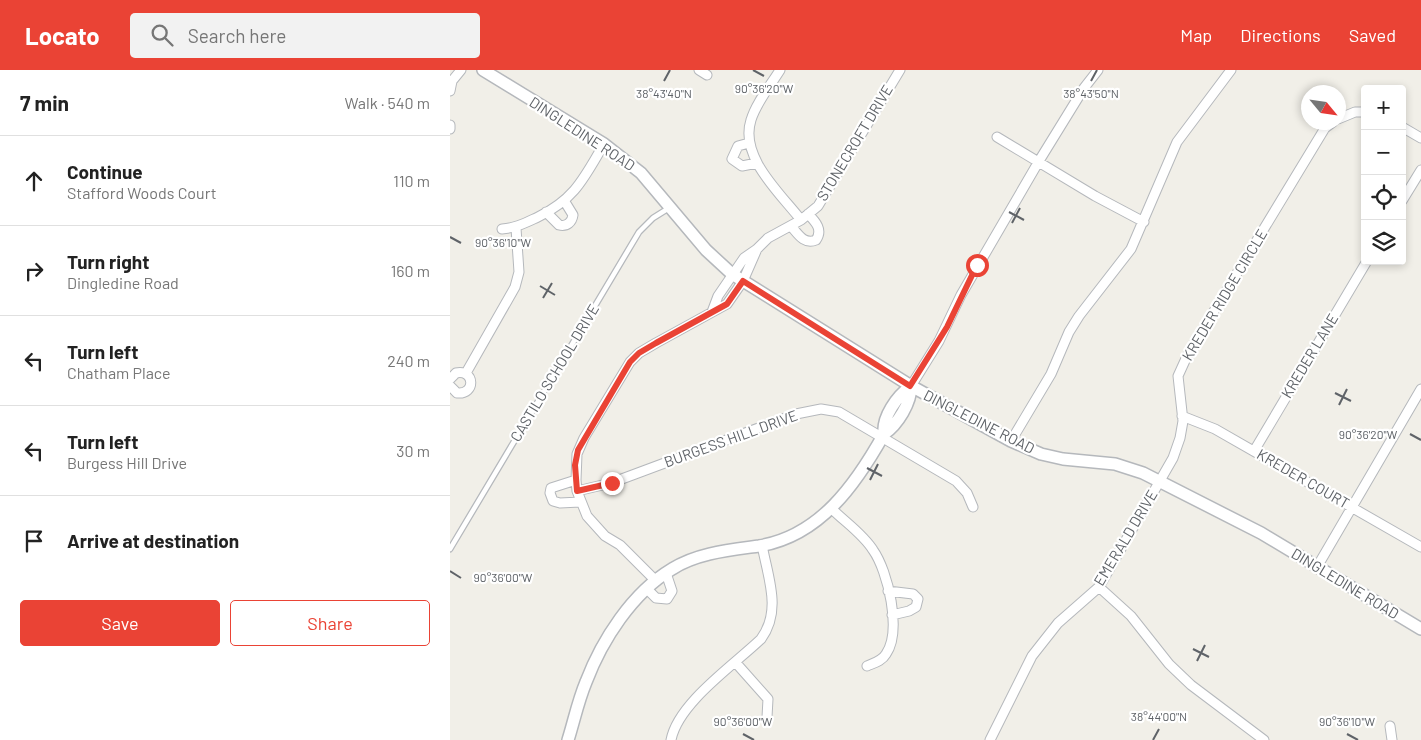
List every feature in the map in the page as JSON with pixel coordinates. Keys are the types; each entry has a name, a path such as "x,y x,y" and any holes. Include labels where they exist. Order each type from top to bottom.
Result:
{"street":[{"path":"450,90 452,81 461,70"},
{"name":"DINGLEDINE ROAD","path":"483,70 604,144 641,172 706,250 732,274 910,386 1011,442 1063,459 1124,466 1160,482 1261,533 1421,629"},
{"path":"780,70 751,119 749,143 757,163 805,218"},
{"name":"STONECROFT DRIVE","path":"712,312 718,296 744,258 768,238 805,218 818,206 900,70"},
{"path":"568,740 589,673 613,631 639,595 666,573 701,557 762,545 801,531 832,509 857,478 883,435 883,424 901,393 910,386 939,341 969,280 1039,161 1084,88 1098,70"},
{"path":"1011,442 1051,374 1068,332 1084,309 1121,264 1144,222 1177,142 1231,70"},
{"path":"1346,116 1361,112"},
{"path":"1406,129 1421,138"},
{"name":"KREDER RIDGE CIRCLE","path":"1160,482 1180,438 1182,416 1178,376 1188,354 1324,130"},
{"path":"997,136 1144,222"},
{"path":"749,143 738,146 732,159 742,166 757,163"},
{"path":"502,229 516,228 565,202 583,180 604,144"},
{"path":"1406,194 1421,170"},
{"path":"546,212 559,226 566,226 570,223 573,215 565,202"},
{"name":"STONECROFT DRIVE","path":"791,226 803,240 808,242 816,240 820,236 819,228 805,218"},
{"path":"466,373 515,287 519,272 516,228"},
{"name":"STONECROFT DRIVE","path":"656,581 620,545 595,526 587,516 577,491 577,454 581,444 630,362 639,353 727,304 743,281 757,249"},
{"name":"KREDER LANE","path":"1254,451 1364,265"},
{"path":"450,379 456,373 466,373"},
{"path":"452,393 464,393 469,389 471,379 466,373"},
{"path":"1317,566 1350,506 1421,389"},
{"name":"BURGESS HILL DRIVE","path":"577,491 612,483 796,414 820,409 839,412 883,435 956,482 967,493 973,507"},
{"name":"KREDER COURT","path":"1182,416 1215,429 1421,547"},
{"path":"576,480 552,488 550,493 553,501 560,503 580,502"},
{"name":"EMERALD DRIVE","path":"990,740 1032,656 1058,623 1099,587 1160,482"},
{"path":"832,509 872,547 882,569 888,591 894,625 890,646 882,659 867,666"},
{"path":"671,740 674,727 687,707 736,663 768,630 774,602 762,545"},
{"path":"647,589 656,598 667,599 672,591 666,573"},
{"path":"1099,587 1130,616 1169,664 1191,685 1264,740"},
{"path":"888,591 913,594 918,599 916,607 910,611 892,615"},
{"path":"736,663 768,699 767,717"},
{"path":"1390,726 1392,740"}],"lane":[{"name":"CASTILO SCHOOL DRIVE","path":"450,549 639,232 652,218 670,207"}],"route":[{"path":"612,483 577,491 575,465 577,454 584,438 622,374 639,353 727,304 743,281 910,386 947,327 977,265"}]}
